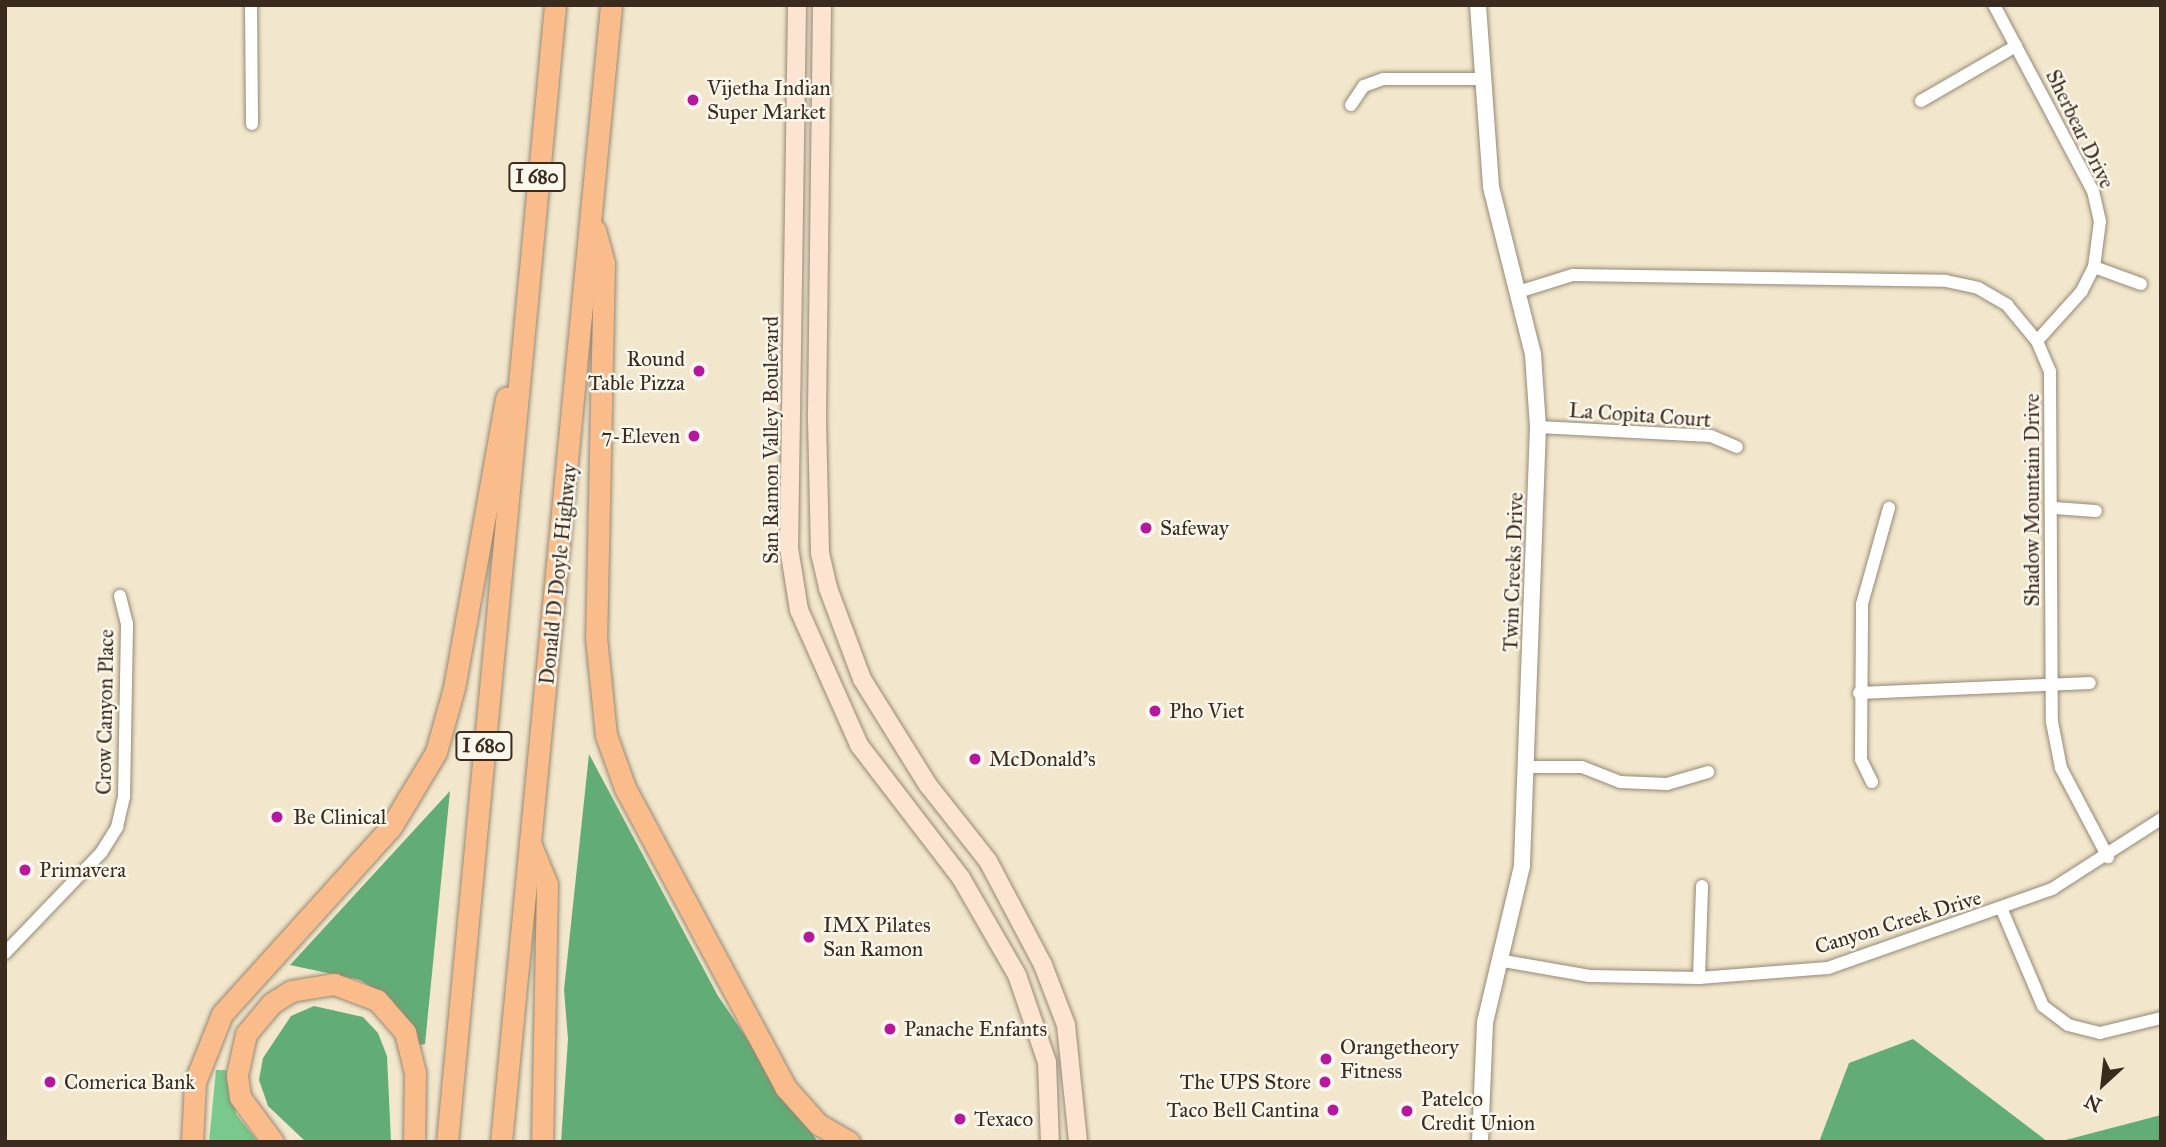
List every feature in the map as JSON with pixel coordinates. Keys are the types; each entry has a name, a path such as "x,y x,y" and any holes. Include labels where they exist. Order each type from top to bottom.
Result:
{"highway":[{"name":"I 680","path":"447,1142 520,350 555,5"},
{"name":"Donald D Doyle Highway","path":"501,1142 611,5"},
{"path":"591,219 604,263 596,637 606,735 625,788 785,1087 818,1124 849,1142"},
{"path":"191,1142 195,1082 222,1014 391,827 436,752 454,688 499,424 520,350"},
{"path":"529,841 547,884 542,1142"},
{"path":"274,1142 240,1097 237,1075 246,1034 272,1003 291,991 334,984 377,1000 405,1032 415,1073 414,1142"}],"main road":[{"name":"San Ramon Valley Boulevard","path":"796,5 789,548 799,610 859,745 961,878 1017,975 1047,1062 1050,1142"},
{"path":"822,5 817,420 821,553 828,588 862,679 928,785 988,861 1042,965 1066,1025 1078,1142"}],"street":[{"path":"251,5 252,124"},
{"name":"Twin Creeks Drive","path":"1478,5 1491,187 1533,354 1538,427 1529,767 1522,866 1485,1023 1480,1142"},
{"name":"Sherbear Drive","path":"1994,5 2093,191 2100,221 2094,267 2066,314 2037,341"},
{"path":"1921,101 2016,46"},
{"path":"1351,105 1364,86 1383,79 1485,79"},
{"path":"2094,267 2141,284"},
{"name":"Shadow Mountain Drive","path":"1518,292 1573,275 1946,281 1978,288 2007,305 2037,341 2050,371 2054,508 2049,687 2061,768 2108,857"},
{"name":"La Copita Court","path":"1538,427 1711,436 1737,447"},
{"path":"1872,782 1861,759 1859,693 1862,604 1889,508"},
{"path":"2054,508 2096,511"},
{"name":"Crow Canyon Place","path":"5,953 101,853 117,827 124,797 127,624 120,596"},
{"path":"1859,693 2049,687 2090,682"},
{"path":"1529,767 1582,767 1620,782 1667,785 1708,772"},
{"name":"Canyon Creek Drive","path":"1498,960 1560,974 1699,978 1828,968 2002,910 2108,857 2161,819"},
{"path":"1699,978 1702,886"},
{"path":"2002,910 2043,1006 2068,1026 2100,1033 2161,1018"}],"green space":[{"path":"589,754 718,996 818,1142 561,1142 568,1039 564,990"},
{"path":"450,791 425,1044 420,1045 392,1000 360,980 290,965"},
{"path":"314,1006 363,1017 378,1033 387,1056 391,1142 306,1142 268,1106 259,1080 263,1058 291,1016"},
{"path":"1913,1039 2048,1142 1819,1142 1849,1063"},
{"path":"216,1070 226,1070 236,1114 258,1142 209,1142"},
{"path":"2161,1115 2161,1142 2058,1142"}],"place":[{"name":"Vijetha Indian Super Market","path":"693,100"},
{"name":"Round Table Pizza","path":"699,371"},
{"name":"7-Eleven","path":"694,436"},
{"name":"Safeway","path":"1146,528"},
{"name":"Pho Viet","path":"1155,711"},
{"name":"McDonald's","path":"975,759"},
{"name":"Be Clinical","path":"277,817"},
{"name":"Primavera","path":"25,870"},
{"name":"IMX Pilates San Ramon","path":"809,937"},
{"name":"Panache Enfants","path":"890,1029"},
{"name":"Orangetheory Fitness","path":"1326,1059"},
{"name":"Comerica Bank","path":"50,1082"},
{"name":"The UPS Store","path":"1325,1082"},
{"name":"Taco Bell Cantina","path":"1333,1110"},
{"name":"Patelco Credit Union","path":"1407,1111"},
{"name":"Texaco","path":"960,1119"}]}
